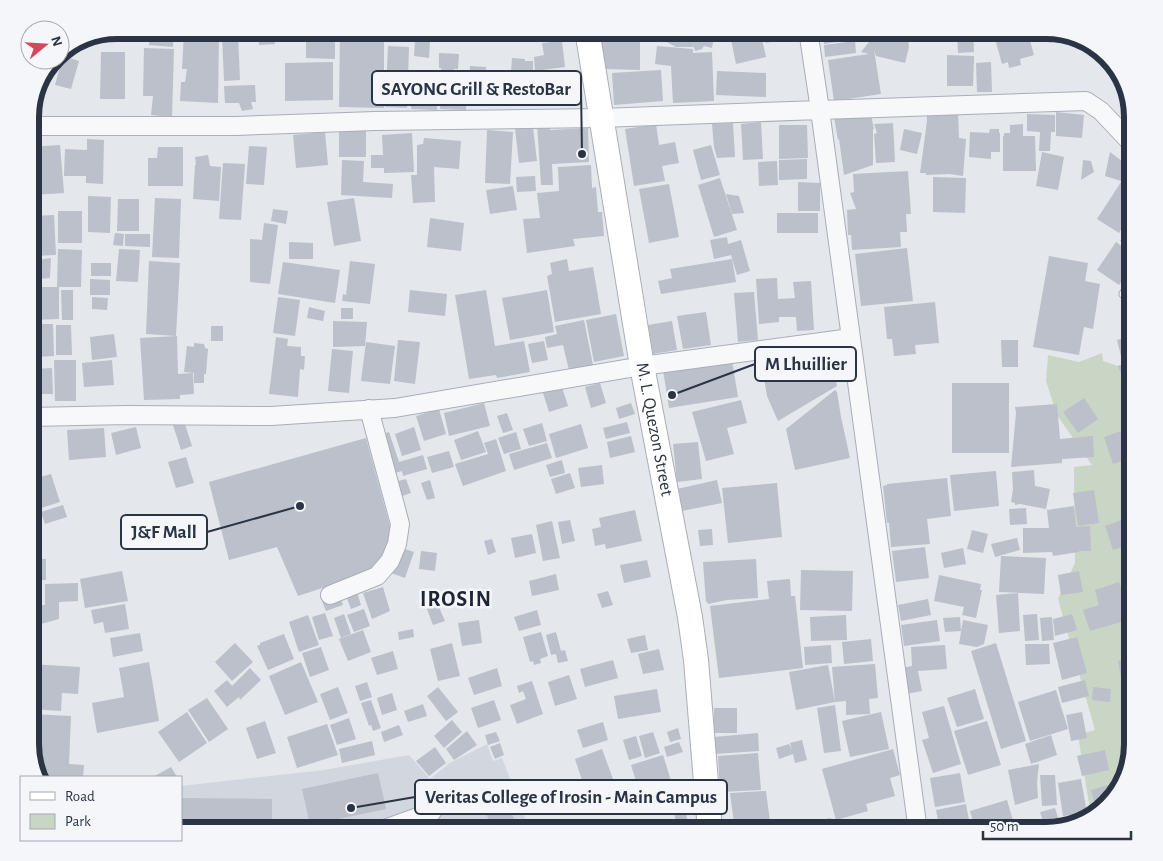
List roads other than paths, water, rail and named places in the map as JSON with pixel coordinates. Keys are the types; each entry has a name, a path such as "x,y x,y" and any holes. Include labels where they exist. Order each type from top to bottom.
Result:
{"main road":[{"name":"M. L. Quezon Street","path":"588,39 642,366 690,617 696,660 709,822"}],"street":[{"path":"809,39 917,822"},
{"path":"39,126 236,126 375,120 601,118 1086,101 1101,111 1124,135"},
{"path":"39,417 271,416 395,408 642,366 851,338"},
{"path":"330,595 377,576 390,561 397,544 400,524 369,409"},
{"path":"404,822 432,812"}],"place":[{"name":"SAYONG Grill & RestoBar","path":"582,154"},
{"name":"M Lhuillier","path":"672,395"},
{"name":"J&F Mall","path":"300,506"},
{"name":"Veritas College of Irosin - Main Campus","path":"351,808"}],"district":[{"name":"IROSIN","path":"456,599"}]}
